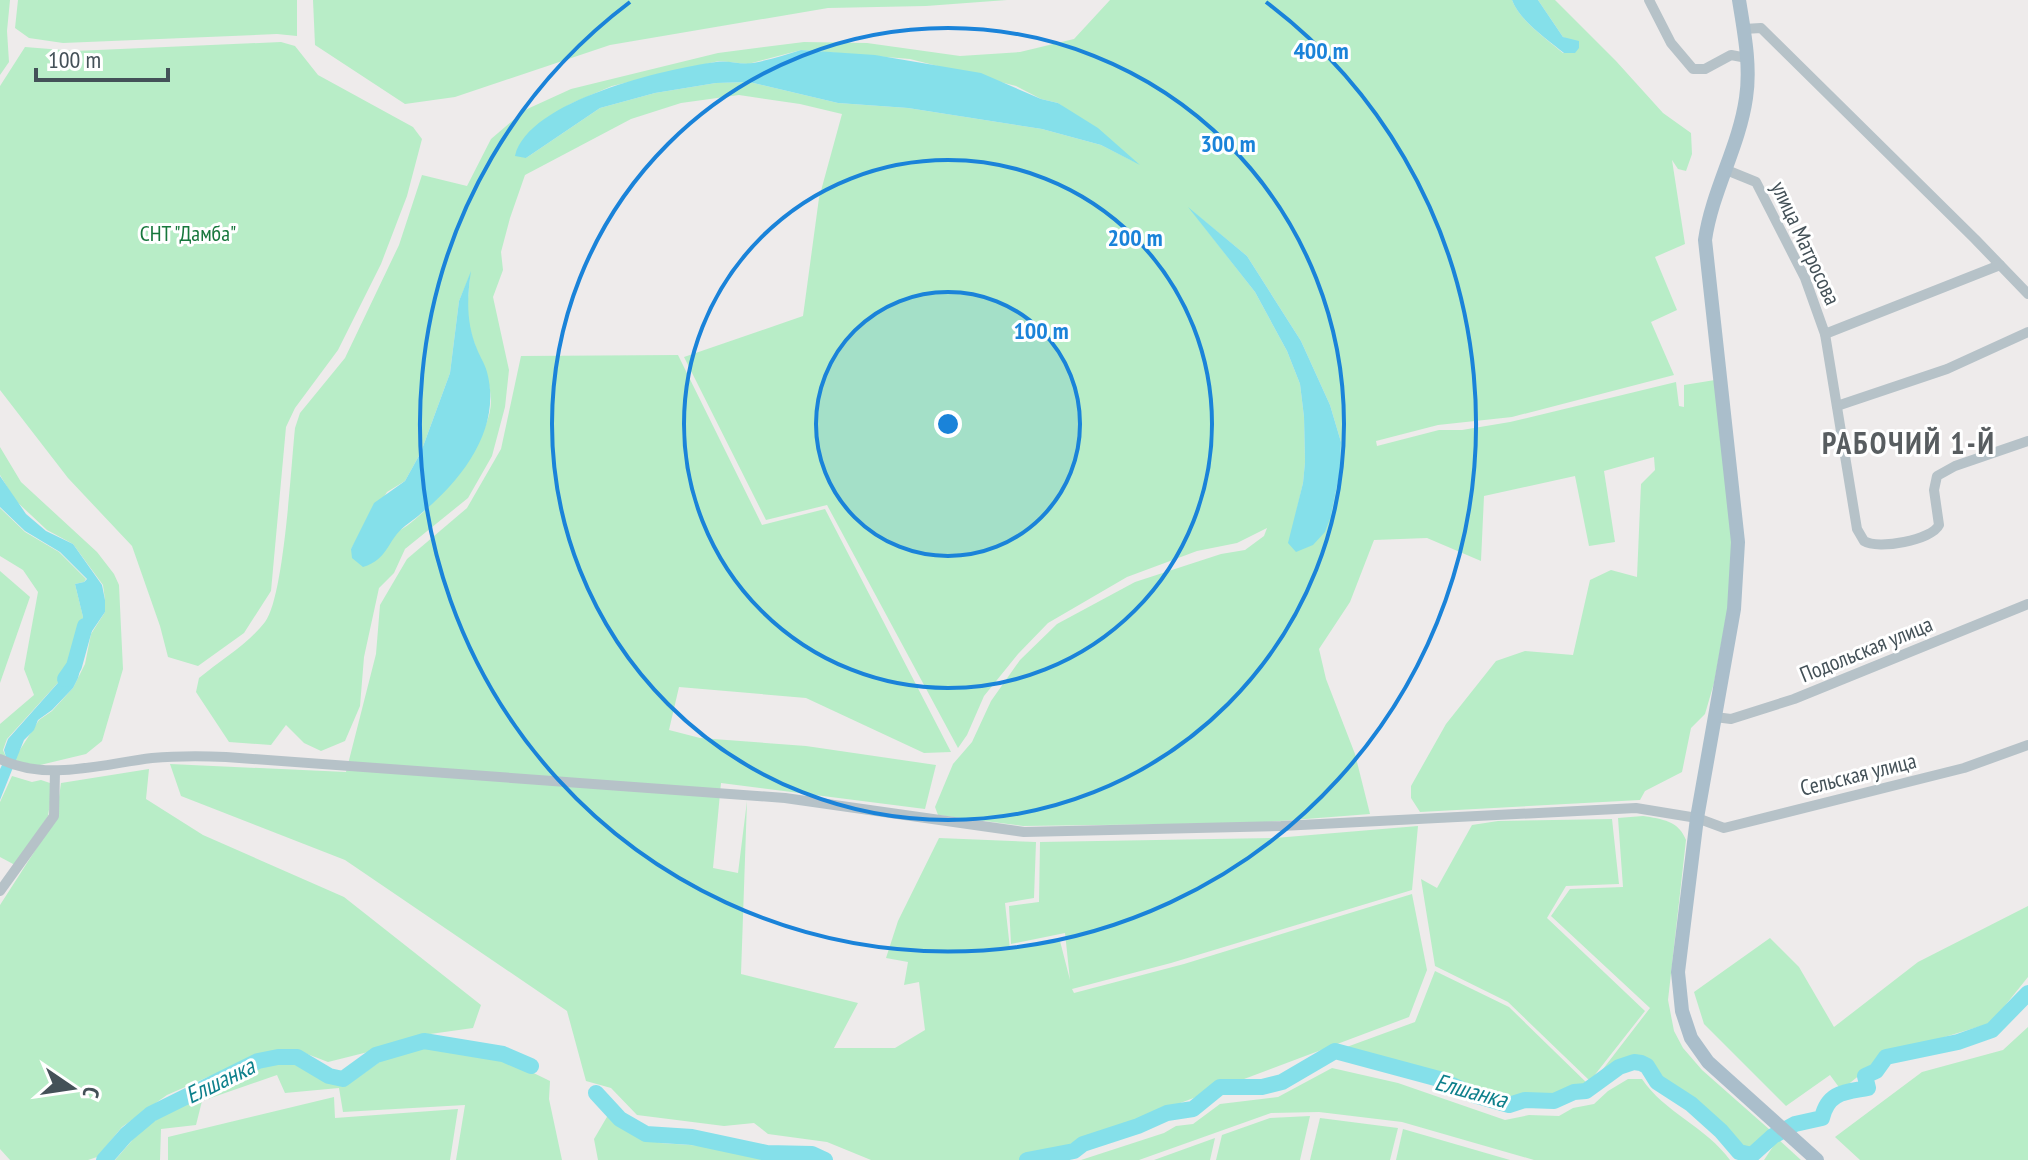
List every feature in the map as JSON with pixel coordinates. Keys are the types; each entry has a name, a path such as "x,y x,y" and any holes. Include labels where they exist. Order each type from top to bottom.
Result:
{"main road":[{"path":"1739,0 1747,58 1747,97 1708,215 1705,240 1738,542 1734,609 1697,818 1678,972 1682,1011 1691,1038 1708,1062 1817,1160"}],"street":[{"path":"1649,0 1671,43 1693,69 1705,69 1731,55 1747,58"},
{"path":"1744,29 1761,28 2028,294"},
{"name":"улица Матросова","path":"1724,169 1756,182 1805,278 1825,334 1857,529 1864,541 1876,546 1931,535 1939,525 1934,490 1937,476 1955,466 2028,441"},
{"path":"1825,334 2000,265"},
{"path":"1837,406 1947,369 2028,332"},
{"name":"Подольская улица","path":"1715,717 1731,719 1794,699 2028,604"},
{"name":"Сельская улица","path":"0,759 19,769 55,771 181,756 226,757 785,798 1024,832 1281,826 1636,808 1697,818 1724,828 1964,768 2028,745"},
{"path":"0,891 54,816 55,771"}],"green space":[{"path":"0,0 10,0 7,31 9,62 0,75"},
{"path":"18,0 297,0 297,36 277,34 63,43 29,38 15,28"},
{"path":"313,0 1007,0 828,8 610,45 455,97 405,104 315,45"},
{"path":"1110,0 1512,0 1527,22 1563,53 1575,53 1569,40 1563,37 1538,0 1555,0 1663,113 1691,133 1692,154 1686,171 1678,169 1672,160 1685,244 1655,257 1677,310 1651,322 1674,375 1512,417 1438,425 1376,441 1377,446 1439,430 1462,430 1510,422 1676,382 1679,406 1684,407 1684,385 1715,380 1732,535 1730,596 1714,683 1705,714 1691,728 1682,772 1645,791 1640,800 1420,812 1411,798 1411,786 1446,724 1496,661 1525,651 1573,655 1590,580 1611,570 1637,577 1641,484 1655,470 1654,457 1604,471 1615,542 1589,546 1575,476 1484,496 1481,561 1427,538 1374,540 1350,602 1319,649 1326,679 1355,754 1370,814 1254,823 1023,826 938,815 935,807 953,764 972,742 991,701 1020,660 1057,624 1135,582 1221,554 1245,550 1264,536 1267,528 1237,543 1197,551 1127,577 1048,623 984,696 958,748 827,505 766,520 684,357 803,316 819,198 842,114 739,95 681,103 631,119 525,175 501,252 503,270 493,297 509,370 505,407 492,456 468,498 405,549 394,573 379,588 364,657 360,706 345,741 321,751 304,743 286,725 271,745 229,742 196,692 199,678 251,638 272,608 282,560 295,428 300,413 345,358 399,245 422,175 467,186 491,139 525,110 571,89 718,53 804,42 867,43 960,56 1020,52 1074,39","holes":["801,50 910,59 1016,86 1041,99 1058,103 1135,162 1101,145 1042,129 908,108 838,103 749,82 716,83 655,93 600,108 526,158 542,122 570,104 612,86 719,61 748,64","1191,210 1247,256 1301,341 1330,405 1341,442 1340,471 1331,516 1289,543 1305,462 1300,384 1287,351 1255,292","470,275 469,324 488,380 491,400 482,435 442,493 411,523 392,535 351,549 387,492 405,481 421,452 450,373 459,301"]},
{"name":"СНТ \"Дамба\"","path":"281,42 295,46 318,75 413,127 422,139 407,196 381,264 338,350 295,408 286,427 271,591 244,633 198,666 168,657 132,546 68,478 0,390 0,86 25,47 75,51"},
{"path":"678,355 762,525 825,509 951,752 924,753 806,698 679,687 669,730 700,738 806,746 936,765 925,809 721,783 713,868 738,873 747,801 741,974 858,1003 834,1048 895,1048 925,1030 919,982 904,985 908,962 886,958 898,921 939,838 1036,842 1034,898 1005,903 1010,949 1060,941 1070,980 1065,933 1011,944 1009,906 1039,902 1040,842 1275,838 1418,826 1412,890 1171,963 1072,989 1074,993 1184,964 1412,894 1427,970 1409,1017 1029,1160 871,1160 827,1142 768,1134 754,1123 724,1126 637,1115 611,1088 586,1081 567,1011 345,860 181,796 170,764 346,772 376,654 380,605 407,559 467,508 501,449 521,356"},
{"path":"0,447 21,482 97,552 119,585 123,669 102,741 86,754 36,766 16,762 16,756 39,720 73,688 85,664 91,634 105,612 105,600 103,585 73,544 47,530 15,500 0,475"},
{"path":"0,508 25,532 59,552 86,579 75,584 83,617 79,649 73,666 7,739 3,750 6,757 0,755 0,724 34,695 24,669 38,592 23,570 0,556"},
{"path":"0,571 30,597 0,683"},
{"path":"149,769 146,799 203,835 344,897 481,1005 473,1028 423,1035 328,1062 302,1052 260,1054 167,1095 122,1127 97,1157 88,1160 10,1160 0,1149 0,905 56,818 61,783"},
{"path":"12,776 53,784 48,816 15,865 0,857 0,802"},
{"path":"1643,816 1674,825 1686,840 1668,1000 1674,1031 1683,1048 1702,1070 1770,1130 1752,1160 1742,1160 1696,1113 1659,1088 1651,1075 1639,1067 1617,1074 1594,1089 1593,1082 1650,1008 1551,916 1570,889 1623,887 1618,818"},
{"path":"1612,819 1619,884 1566,886 1547,918 1645,1011 1590,1081 1508,1002 1435,966 1421,879 1437,888 1472,825 1498,821"},
{"path":"2028,906 2028,977 1991,1023 1885,1055 1841,1090 1830,1075 1786,1106 1704,1024 1694,992 1770,938 1799,967 1834,1027 1918,962"},
{"path":"1435,971 1509,1007 1589,1085 1592,1093 1522,1107 1488,1104 1454,1089 1333,1052 1415,1022"},
{"path":"2028,1027 2028,1160 1860,1160 1835,1137 1922,1072 2003,1050"},
{"path":"420,1048 507,1060 550,1081 549,1099 562,1160 456,1160 465,1105 343,1112 339,1088 285,1093 277,1075 202,1101 196,1125 161,1129 160,1160 115,1160 158,1119 216,1087 258,1069 299,1063 350,1083 381,1061"},
{"path":"1332,1068 1398,1083 1505,1120 1529,1115 1559,1116 1573,1108 1594,1104 1628,1079 1642,1079 1651,1091 1709,1138 1730,1160 1534,1160 1402,1122 1319,1112 1271,1113 1139,1160 1081,1160 1164,1133 1176,1126 1193,1124 1220,1104 1278,1097"},
{"path":"334,1097 335,1118 458,1109 450,1160 168,1160 168,1137"},
{"path":"611,1110 622,1127 660,1143 720,1147 742,1155 779,1160 598,1160 594,1139"},
{"path":"1310,1116 1300,1160 1216,1160 1222,1135 1270,1118"},
{"path":"1320,1118 1398,1128 1390,1160 1310,1160"},
{"path":"1403,1129 1510,1160 1396,1160"},
{"path":"1215,1138 1210,1160 1154,1160"},
{"path":"1778,1139 1801,1160 1764,1160"}],"water":[{"path":"1512,0 1538,0 1563,37 1579,41 1579,48 1575,53 1564,53 1527,22"},
{"path":"801,50 875,55 981,73 1041,99 1058,103 1098,128 1140,165 1101,145 1042,129 908,108 838,103 749,82 716,83 655,93 600,108 526,158 515,156 525,136 545,119 571,103 602,91 694,66 721,62 753,63"},
{"path":"1188,207 1247,256 1301,341 1330,405 1341,442 1340,471 1331,516 1325,532 1313,545 1296,552 1288,543 1305,462 1300,384 1287,351 1255,292"},
{"path":"471,271 469,320 473,339 487,372 490,395 488,418 481,439 456,479 399,531 378,559 363,567 352,558 351,549 374,503 405,481 421,452 450,373 459,301"},
{"path":"0,476 26,514 46,531 73,544 102,585 105,612 90,634 73,688 38,720 34,730 24,740 0,800 0,769 6,757 4,750 8,739 73,666 80,650 83,617 75,584 87,579 60,552 25,531 0,507"}],"waterway":[{"name":"Елшанка","path":"65,679 74,666 85,626"},
{"name":"Елшанка","path":"1027,1160 1074,1151 1083,1144 1167,1113 1193,1109 1220,1087 1262,1087 1282,1082 1335,1051 1439,1079 1474,1095 1509,1105 1525,1100 1554,1101 1574,1092 1586,1091 1619,1067 1641,1063 1647,1066 1657,1082 1691,1104 1721,1131 1739,1152 1752,1155 1773,1136 1795,1124 1822,1118 1829,1102 1839,1094 1868,1088 1865,1076 1876,1071 1886,1057 1958,1042 1992,1030 2028,993"},
{"name":"Елшанка","path":"104,1160 126,1135 151,1114 258,1061 297,1057 329,1076 343,1079 376,1055 424,1041 503,1054 531,1066"},
{"name":"Елшанка","path":"596,1093 620,1119 646,1134 692,1137 767,1153 812,1154 825,1160"}],"district":[{"name":"РАБОЧИЙ 1‑Й","path":"1909,444"}]}
